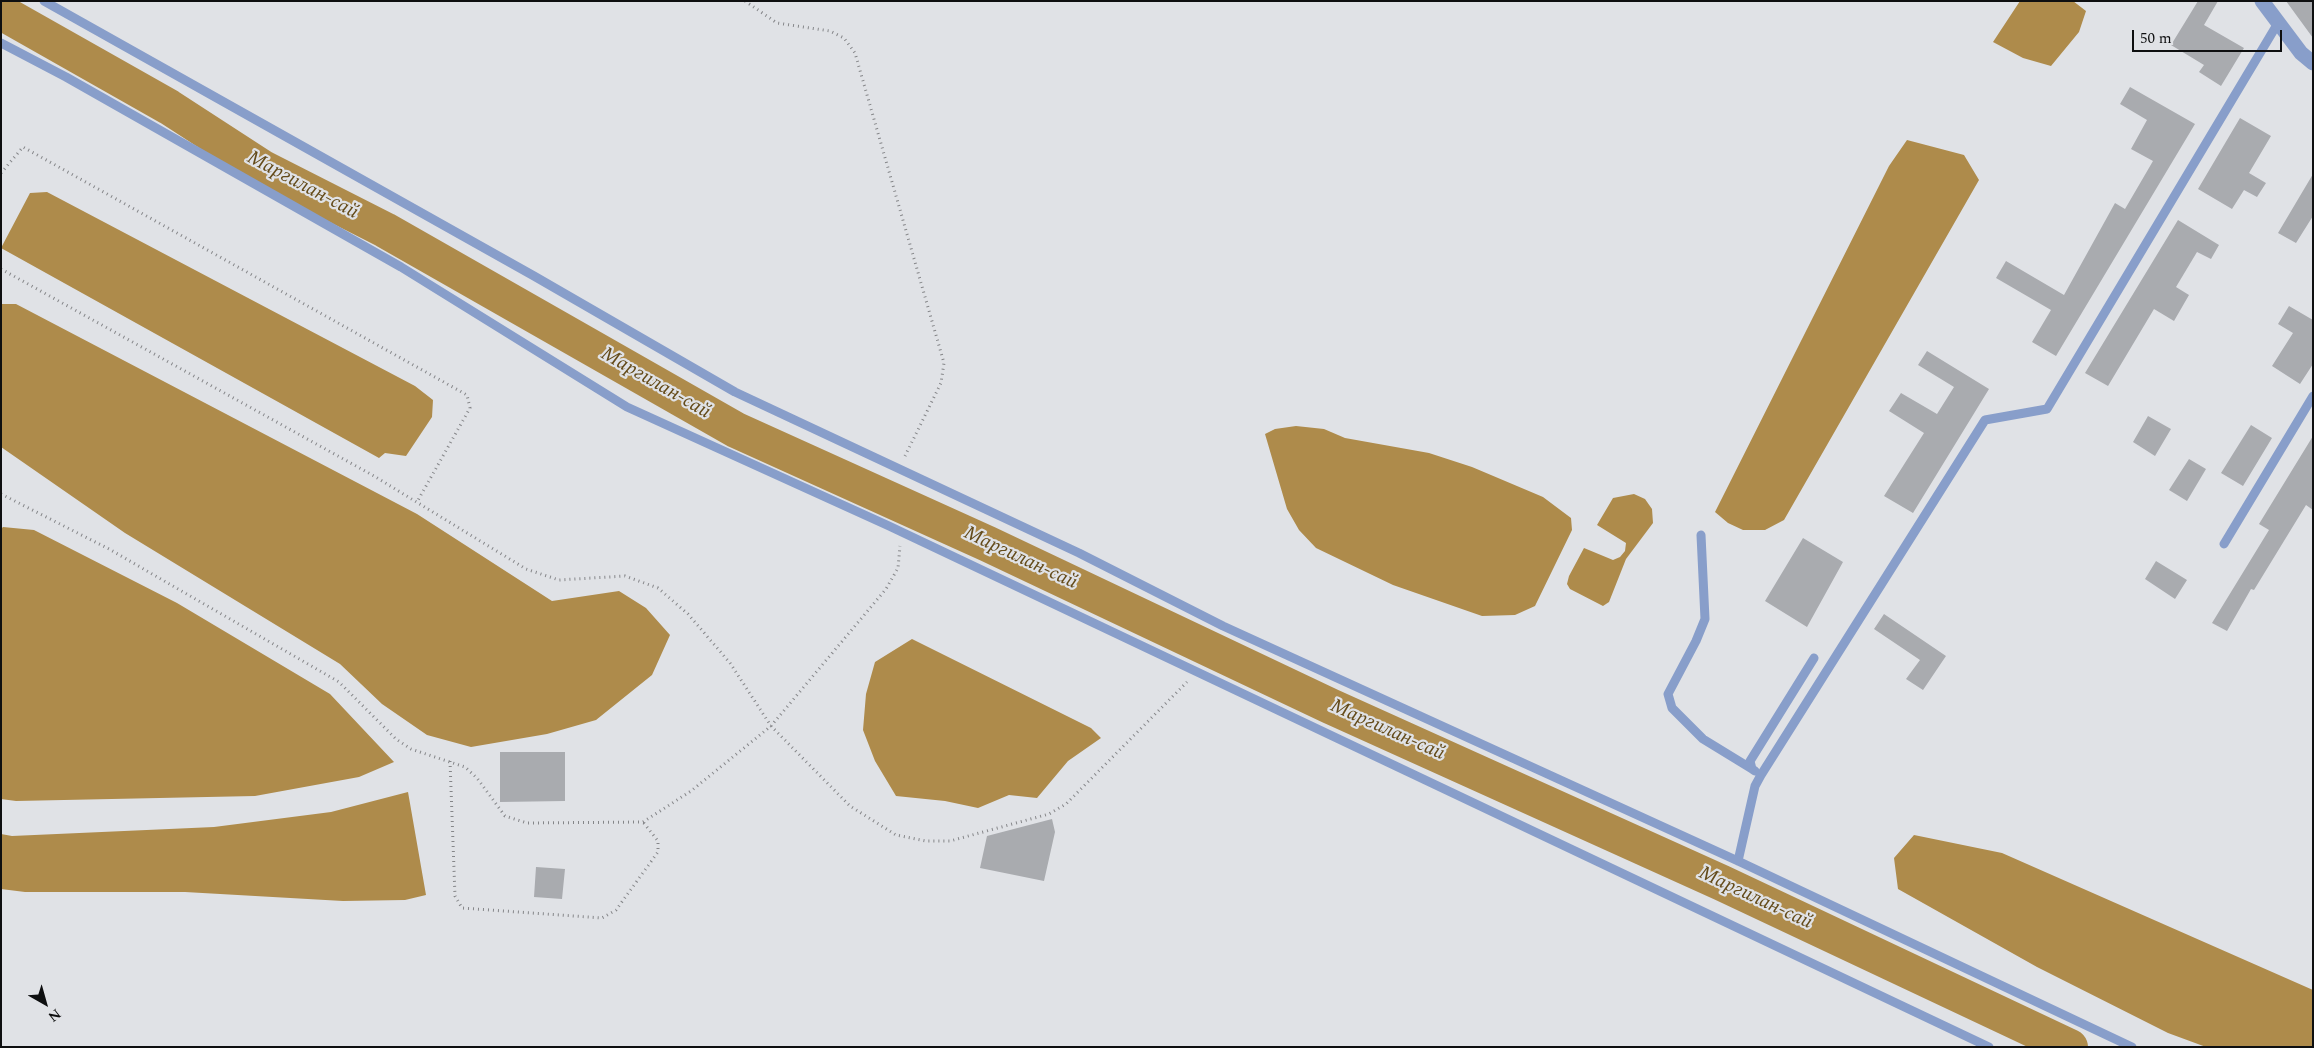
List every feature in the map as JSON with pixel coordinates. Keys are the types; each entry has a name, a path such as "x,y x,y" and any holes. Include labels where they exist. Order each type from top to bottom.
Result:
{"street":[{"path":"2262,1 2301,53 2313,63"}],"lane":[{"path":"44,1 534,276 735,392 900,467 1223,626 1738,861 2132,1047"},
{"path":"1738,861 1755,786 1761,774 1985,420 2048,409 2278,22"},
{"path":"1,44 66,76 402,267 627,406 1198,671 1989,1047"},
{"path":"2224,544 2313,396"},
{"path":"1701,535 1705,619 1696,641 1668,694 1672,708 1703,740 1761,774"},
{"path":"1752,769 1750,761 1814,658"}],"path":[{"path":"744,1 777,23 830,31 844,38 855,53 944,363 941,383 900,467"},
{"path":"1,173 23,147 467,395 470,408 417,502"},
{"path":"1,269 374,476 526,568 559,580 625,576 658,588 688,614 730,664 771,726 850,806 896,835 926,841 950,841 1049,814 1066,804 1198,671"},
{"path":"1,494 109,549 339,682 396,739 411,748 465,767 476,778 505,816 527,823 642,822 691,791 771,726 886,589 898,568 900,547 889,526"},
{"path":"450,761 455,896 462,908 602,918 616,910 658,852 658,840 642,822"}],"shaded area":[{"path":"2020,1 2073,1 2086,11 2079,32 2051,66 2023,58 1993,42"},
{"path":"1907,140 1964,155 1979,180 1784,520 1765,530 1743,530 1728,523 1715,512 1889,166"},
{"path":"47,192 415,386 433,400 432,417 406,456 385,453 379,458 1,248 30,193"},
{"path":"1,304 16,304 417,514 552,601 619,591 646,608 670,635 652,675 596,720 547,734 471,747 427,735 382,704 340,664 125,533 1,447"},
{"path":"1296,426 1324,429 1345,438 1429,453 1472,467 1543,497 1571,518 1572,530 1535,606 1515,615 1482,616 1393,585 1316,548 1299,530 1287,509 1265,434 1275,429"},
{"path":"1634,494 1645,499 1652,509 1653,523 1626,559 1609,602 1603,606 1570,589 1567,584 1569,576 1584,548 1613,560 1620,557 1625,551 1626,543 1597,525 1613,498"},
{"path":"3,527 34,530 177,603 330,694 394,762 359,777 255,796 16,801 1,799 1,529"},
{"path":"912,639 1091,728 1101,738 1068,761 1037,798 1009,795 978,808 945,801 896,796 875,761 863,730 866,694 875,662"},
{"path":"408,792 426,895 405,900 343,901 185,892 25,892 1,889 1,834 12,836 214,827 331,812"},
{"path":"1914,835 2002,853 2313,990 2313,1047 2206,1047 2168,1033 2037,967 1898,889 1894,858"}],"building":[{"path":"2198,1 2218,1 2204,25 2244,48 2221,86 2199,72 2204,65 2171,45"},
{"path":"2286,1 2313,1 2313,38"},
{"path":"2130,87 2195,124 2056,356 2032,342 2051,310 1996,278 2006,261 2064,295 2115,203 2125,209 2153,161 2131,149 2147,120 2120,104"},
{"path":"2240,118 2271,136 2249,173 2266,183 2257,197 2244,190 2232,209 2198,189"},
{"path":"2313,174 2313,216 2296,243 2278,233"},
{"path":"2178,220 2219,245 2211,259 2197,252 2176,287 2189,295 2174,321 2154,309 2108,386 2085,373"},
{"path":"2289,306 2313,320 2313,364 2300,384 2272,366 2293,333 2278,324"},
{"path":"1927,351 1989,389 1913,513 1884,496 1924,433 1889,411 1901,393 1937,414 1954,387 1918,365"},
{"path":"2148,416 2171,429 2155,456 2133,442"},
{"path":"2251,425 2272,438 2243,486 2221,473"},
{"path":"2313,436 2313,510 2306,505 2254,590 2251,589 2227,631 2212,623 2269,530 2259,524"},
{"path":"2189,459 2206,469 2187,501 2169,490"},
{"path":"1803,538 1843,562 1807,627 1765,601"},
{"path":"2156,561 2187,580 2175,599 2145,579"},
{"path":"1884,614 1946,656 1923,690 1906,679 1920,660 1874,629"},
{"path":"500,752 565,752 565,801 500,802"},
{"path":"1052,819 1055,832 1044,881 980,868 987,836"},
{"path":"536,867 565,869 562,899 534,897"}],"waterway":[{"name":"Маргилан-сай","path":"1,12 169,107 263,168 385,230 736,430 988,544 1330,706 1722,883 2070,1047"}]}
